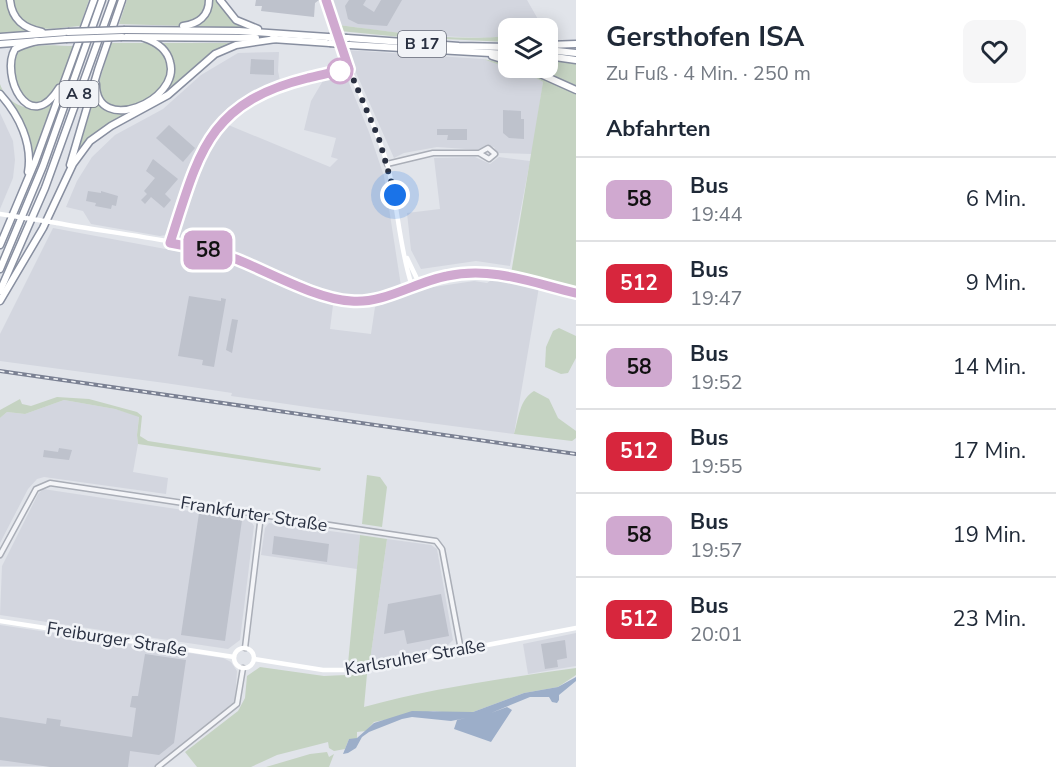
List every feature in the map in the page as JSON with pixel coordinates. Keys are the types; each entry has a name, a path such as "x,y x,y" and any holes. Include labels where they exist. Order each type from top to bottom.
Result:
{"highway":[{"path":"10,0 12,12 25,27 52,34"},
{"name":"A 8","path":"0,269 43,166 102,0"},
{"name":"A 8","path":"0,291 45,188 113,0"},
{"path":"0,301 43,228 66,177 98,69 122,0"},
{"path":"0,37 123,33 195,24 207,11 209,0"},
{"path":"220,0 231,15 243,23 276,36"},
{"path":"0,245 26,186 93,1"},
{"path":"155,29 276,36"},
{"path":"123,33 138,36 276,36"},
{"path":"0,44 37,41 67,35"},
{"path":"98,69 97,96 111,110 132,109 163,92 171,74 170,60 160,46 138,36"},
{"path":"66,177 83,151 99,134 168,95 215,54 236,45 276,36"},
{"name":"B 17","path":"276,36 498,47"},
{"path":"3,63 13,50 37,41"},
{"name":"B 17","path":"348,41 498,54"},
{"path":"558,45 576,44"},
{"path":"558,51 576,53"},
{"path":"483,53 498,58"},
{"path":"558,57 576,60"},
{"path":"2,91 18,103 36,106 52,98 66,77"},
{"path":"549,78 576,90"},
{"path":"2,91 26,140 29,165 26,186"}],"street":[{"path":"326,0 336,32"},
{"path":"342,50 387,164 395,195 402,247 412,285"},
{"path":"170,243 201,155 226,117 262,93 290,83 349,69"},
{"path":"387,164 433,153 479,153"},
{"path":"0,213 170,243 229,256 319,293 347,301 377,299 419,283 455,274 477,272 528,279 576,293"},
{"path":"402,247 419,283"},
{"name":"Frankfurter Straße","path":"0,555 36,489 45,484 436,541 442,549 461,650"},
{"path":"244,648 261,515"},
{"name":"Freiburger Straße","path":"0,621 234,657"},
{"name":"Karlsruher Straße","path":"254,659 343,671 576,628"},
{"path":"244,648 252,652 254,659 249,666 243,668 235,663 234,657 238,650 244,648"},
{"path":"158,767 237,704 243,668"}],"shaded area":[{"path":"330,0 527,0 537,18 498,18 498,37 487,38 414,35 339,25"},
{"path":"346,50 483,59 498,64 498,78 536,78 543,82 532,154 497,153 494,147 486,146 480,150 437,147 404,153 394,158"},
{"path":"279,52 280,81 255,91 228,108 208,130 194,156 166,235 160,236 91,224 83,211 66,207 77,181 92,157 115,135 163,109 201,75 238,53"},
{"path":"341,75 347,78 384,176 401,286 367,296 334,294 216,247 180,241 176,237 201,165 210,146 226,124 330,167 338,159 331,157 336,138 304,130 311,101 324,79"},
{"path":"0,113 13,141 15,160 13,178 0,209"},
{"path":"475,157 490,164 499,157 530,161 510,266 476,261 421,269 411,250 407,213 440,209 434,158"},
{"path":"53,228 203,256 249,270 333,305 330,329 371,334 375,307 427,288 474,281 487,283 493,279 539,287 514,434 314,408 231,396 232,393 0,361 0,334"},
{"path":"64,400 115,409 139,416 138,444 133,472 168,478 166,494 44,477 37,479 28,489 0,543 0,418 7,412 25,414"},
{"path":"43,489 250,520 254,526 240,640 228,649 0,615 2,566 38,494"},
{"path":"269,523 360,535 357,569 261,555 265,528"},
{"path":"387,539 431,545 437,549 453,640 447,646 370,661"},
{"path":"0,625 223,658 231,662 237,671 235,701 154,767 0,766"},
{"path":"576,633 576,666 528,674 523,644"}],"green space":[{"path":"0,0 7,0 12,18 29,32 0,34"},
{"path":"12,0 89,0 80,26 48,29 32,27 25,23 18,16"},
{"path":"127,0 217,0 229,16 248,28 119,24"},
{"path":"339,25 445,37 498,37 498,42 401,37 340,31"},
{"path":"111,43 234,43 206,57 168,92 127,115 77,155"},
{"path":"41,45 74,46 63,80 52,97 40,104 29,105 21,99 16,90 12,67 22,49"},
{"path":"558,61 576,62 576,86 557,78"},
{"path":"536,78 542,78 576,93 576,291 545,280 511,274 543,82"},
{"path":"0,84 9,98 23,106 39,107 54,99 31,161 30,149 0,91"},
{"path":"559,328 576,336 576,358 568,373 561,374 545,367 546,347 553,331"},
{"path":"534,391 549,399 558,418 576,431 576,438 572,441 514,434 522,404"},
{"path":"57,397 89,399 137,412 142,416 140,436 148,441 321,468 320,471 138,444 139,417 115,409 64,400 25,414 7,412 0,418 0,410 20,399 22,404 31,406"},
{"path":"367,475 380,477 387,487 382,527 362,524"},
{"path":"360,535 387,539 370,661 348,664"},
{"path":"260,667 324,676 367,674 364,707 443,689 576,668 576,675 558,687 524,693 473,712 433,711 374,722 366,731 357,732 357,739 349,739 345,749 334,751 329,748 328,742 277,755 251,767 197,767 185,752 238,711 245,698 247,676"},
{"path":"327,752 329,757 334,754 329,767 266,767 310,754"}],"water":[{"path":"576,677 576,681 559,695 557,703 552,702 549,697 530,697 491,713 507,707 512,710 491,742 454,729 457,720 466,718 451,721 412,717 369,732 362,737 356,748 343,754 349,739 357,738 374,723 412,711 473,712 524,693 558,687"}],"building":[{"path":"256,0 319,0 315,3 314,17 261,11 262,6 255,6"},
{"path":"349,0 366,0 363,5 374,12 381,0 402,0 387,26 358,24 348,19 345,6"},
{"path":"251,59 274,60 274,75 250,74"},
{"path":"503,110 521,111 521,119 524,119 524,139 509,138 503,133"},
{"path":"169,125 195,148 183,162 156,138"},
{"path":"437,129 467,129 467,140 447,140 448,135 437,135"},
{"path":"153,159 178,179 165,194 171,200 164,208 151,197 145,204 141,200 147,194 144,191 155,178 146,171"},
{"path":"88,191 101,193 101,191 118,196 116,206 112,205 111,209 95,206 96,203 86,201"},
{"path":"189,296 221,301 221,298 226,299 214,367 202,365 203,360 178,356"},
{"path":"232,319 238,320 232,353 226,350"},
{"path":"59,448 72,450 69,460 43,457 44,450 58,452"},
{"path":"199,513 242,520 225,641 181,635"},
{"path":"274,536 329,544 327,562 272,554"},
{"path":"441,594 449,636 407,644 404,630 384,634 388,604"},
{"path":"565,640 567,658 557,660 558,667 545,669 541,644"},
{"path":"145,654 186,660 174,743 159,755 130,751 128,767 50,767 0,760 0,717 46,724 47,718 61,720 60,726 132,737 136,708 130,707 132,696 138,696"}],"railway":[{"path":"0,371 576,454"}],"bus line":[{"name":"58","path":"326,0 349,69 290,83 262,93 226,117 207,141 170,243 229,256 319,293 347,301 377,299 426,281 455,274 477,272 528,279 576,293"}],"route":[{"path":"340,71 349,69 379,139 395,195"}]}
